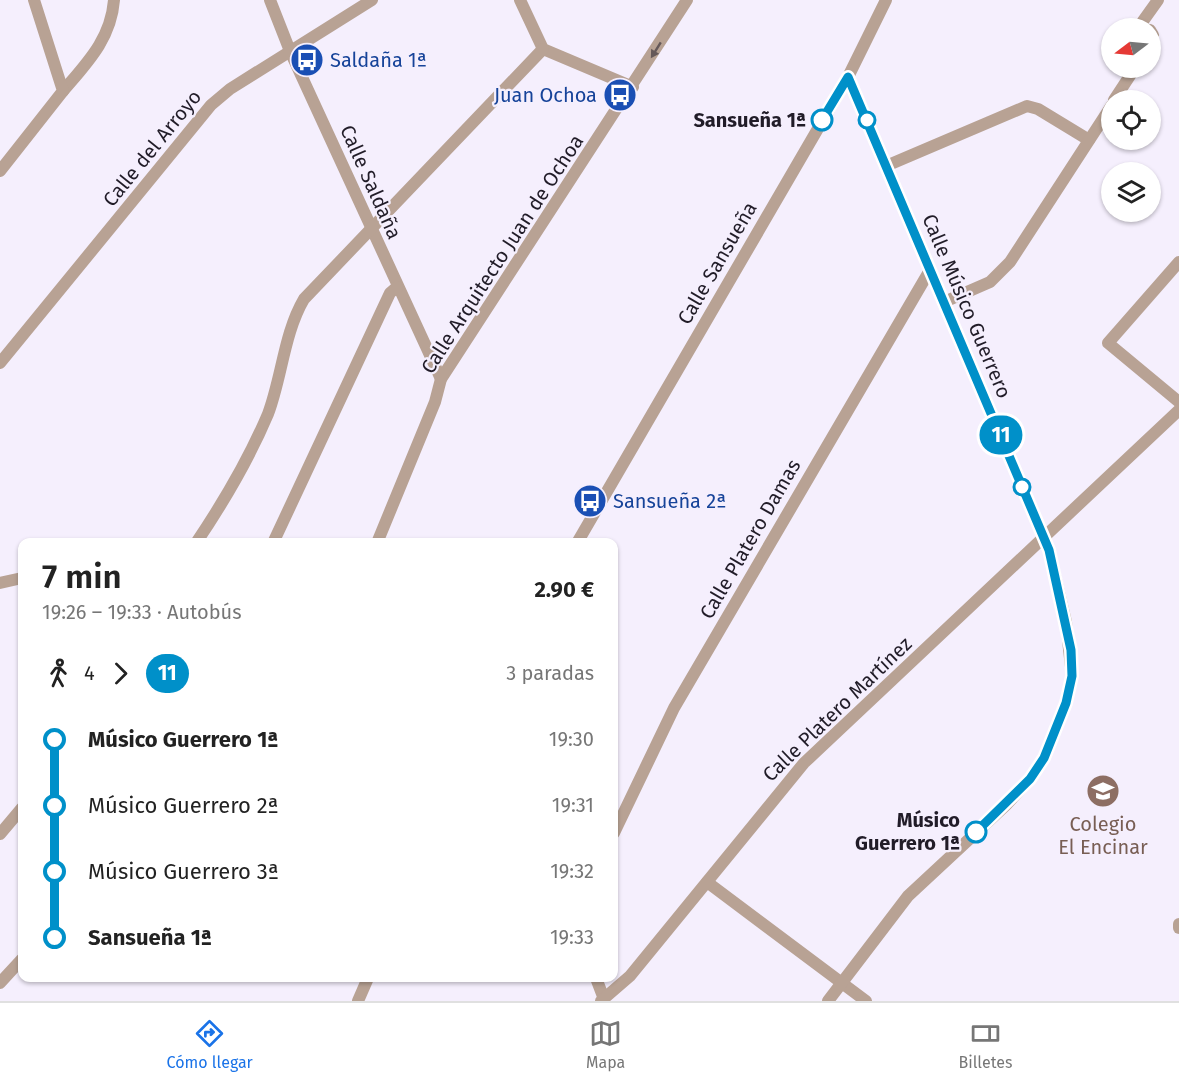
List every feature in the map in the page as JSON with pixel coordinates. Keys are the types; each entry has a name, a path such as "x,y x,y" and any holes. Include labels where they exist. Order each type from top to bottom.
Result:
{"street":[{"path":"34,0 63,90"},
{"path":"0,171 63,90 100,48 108,28 114,0"},
{"name":"Calle Saldaña","path":"270,0 290,51 370,229 441,379"},
{"name":"Calle del Arroyo","path":"0,363 211,105 230,88 372,0"},
{"path":"520,0 543,50 633,87"},
{"name":"Calle Arquitecto Juan de Ochoa","path":"379,538 441,379 633,87 687,0"},
{"name":"Calle Sansueña","path":"581,538 848,77 886,0"},
{"path":"1146,18 1158,0"},
{"path":"199,538 238,474 268,413 299,308 370,229 543,50"},
{"name":"Calle Músico Guerrero","path":"828,1001 908,896 1030,779 1056,732 1072,676 1071,650 1045,539 848,77"},
{"path":"886,166 1027,106 1038,109 1089,140"},
{"path":"944,302 990,282 1010,262 1101,122"},
{"path":"1179,262 1108,343 1179,402"},
{"name":"Calle Platero Damas","path":"618,823 653,746 674,708 930,270"},
{"path":"275,538 390,293 397,287"},
{"name":"Calle Platero Martínez","path":"602,1000 630,976 804,763 1045,539 1179,410"},
{"path":"0,583 18,580"},
{"path":"0,834 18,813"},
{"path":"707,882 867,1001"},
{"path":"0,983 18,963"},
{"path":"358,1001 366,982"},
{"path":"597,982 602,1000"}],"bus line":[{"name":"11","path":"822,120 848,77 1045,539 1066,622 1071,650 1072,676 1056,732 1044,758 1030,779 976,832"}],"place":[{"name":"Saldaña 1ª","path":"307,60"},
{"name":"Juan Ochoa","path":"620,95"},
{"name":"Sansueña 1ª","path":"822,120"},
{"name":"Sansueña 2ª","path":"590,501"},
{"name":"Colegio El Encinar","path":"1103,791"},
{"name":"Músico Guerrero 1ª","path":"976,832"}]}
